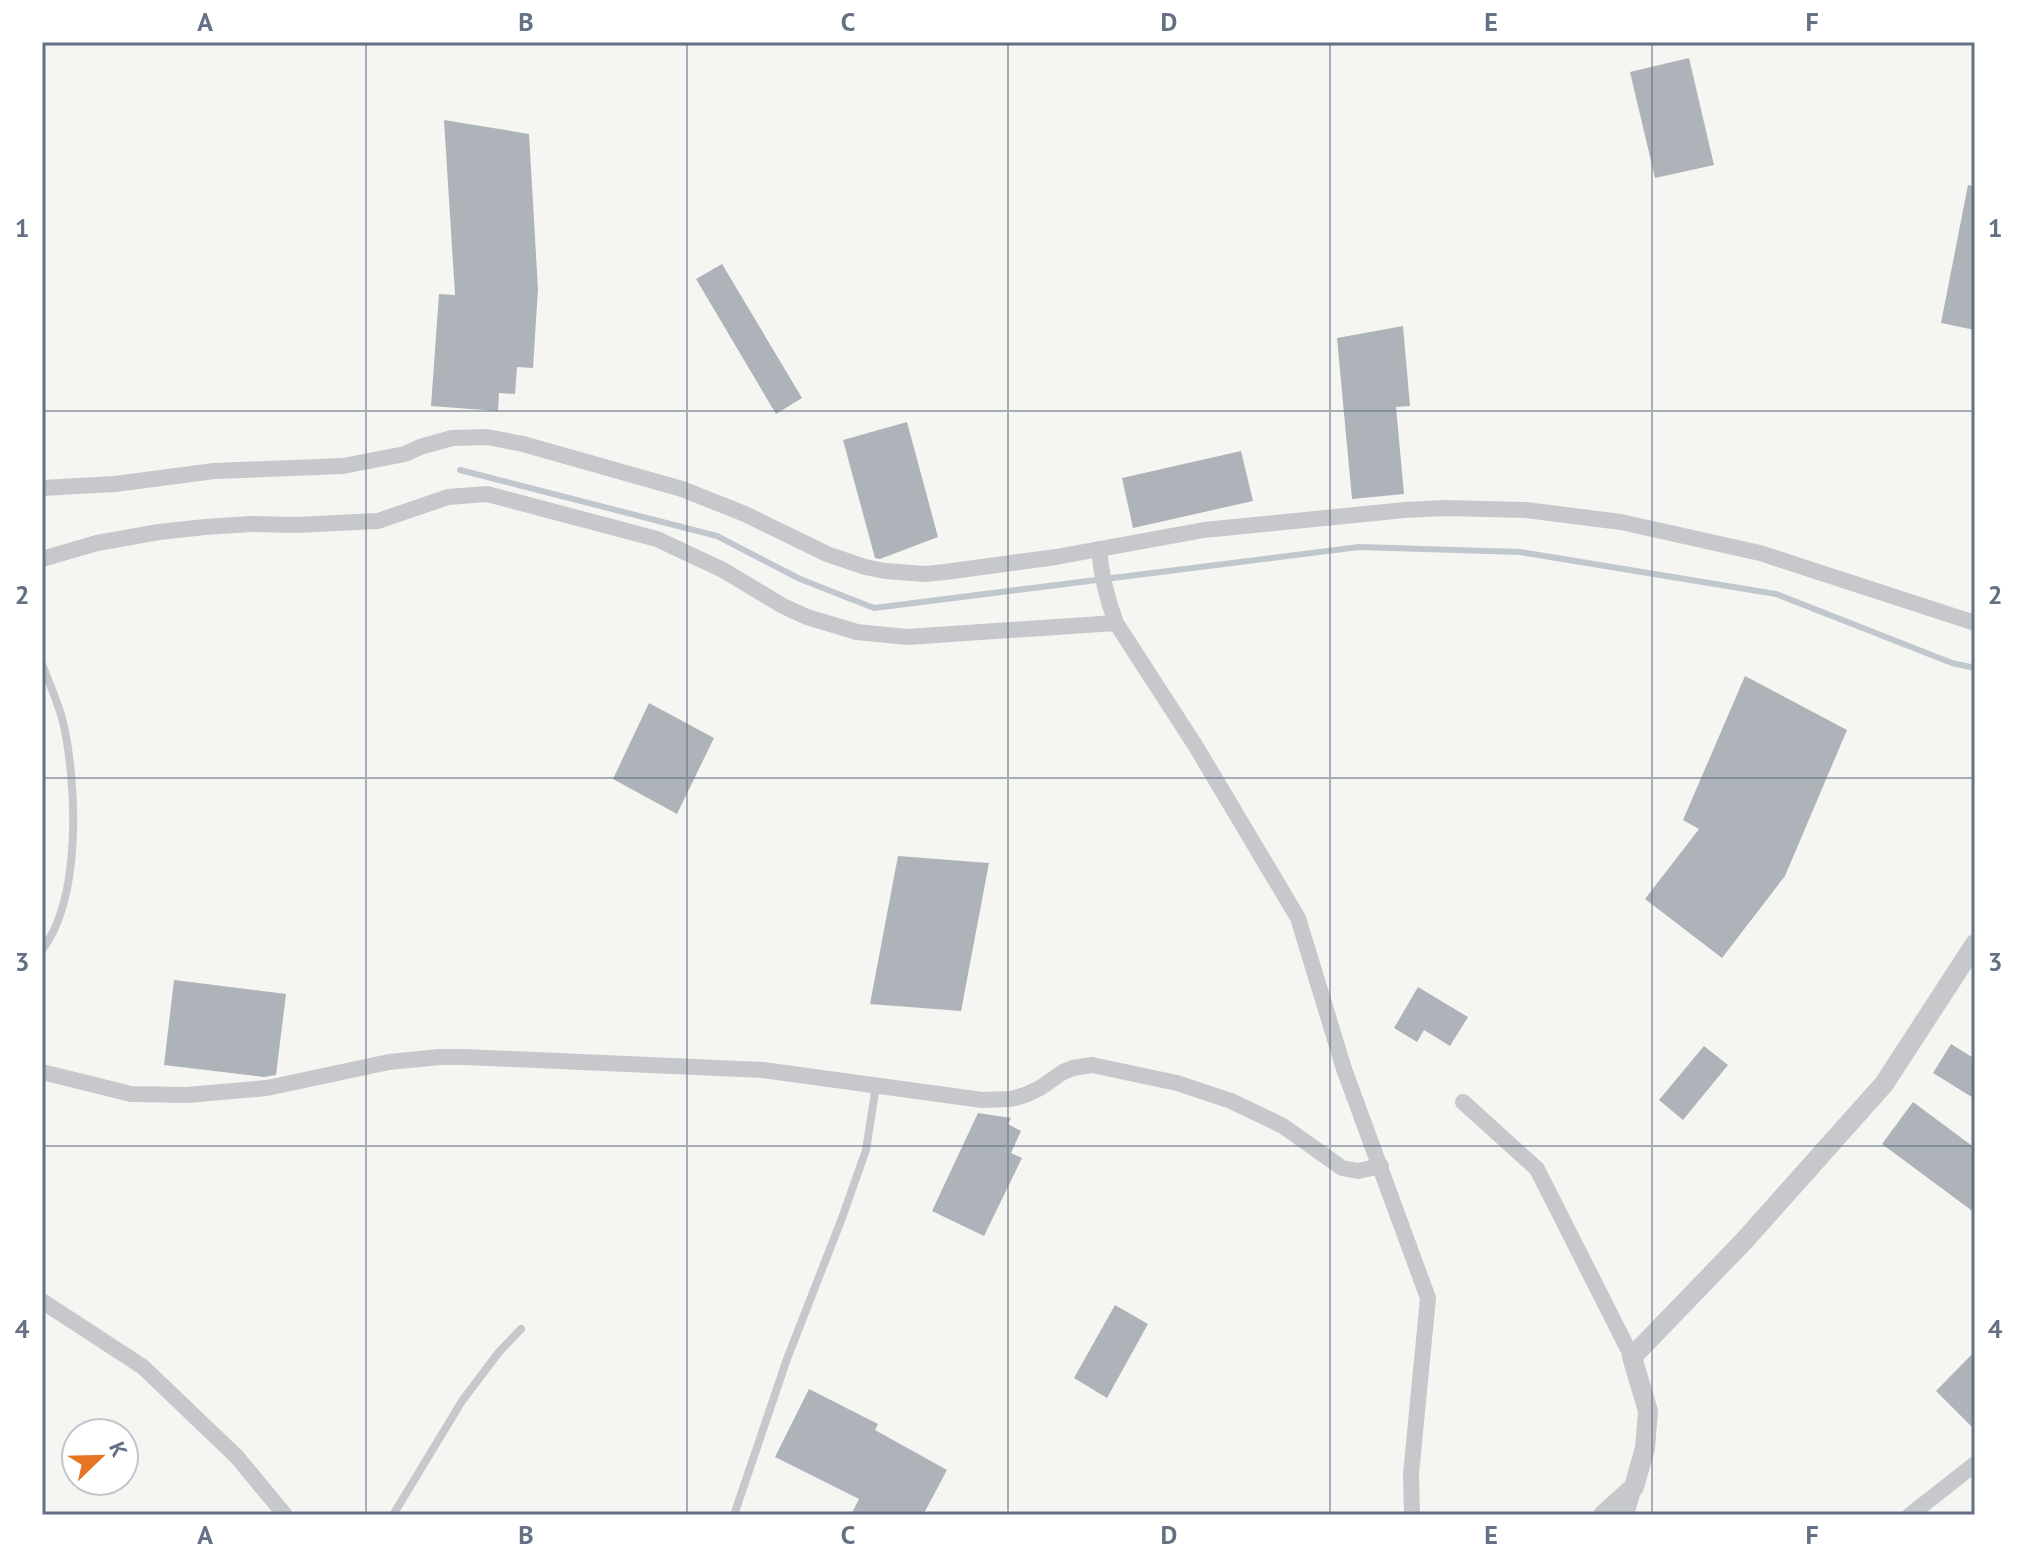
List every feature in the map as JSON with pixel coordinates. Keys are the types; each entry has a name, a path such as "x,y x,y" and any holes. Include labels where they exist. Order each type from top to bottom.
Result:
{"street":[{"path":"42,488 115,484 214,471 343,466 405,454 452,438 487,437 523,444 682,489 745,514 846,562 905,573 945,572 1056,557 1100,557 1204,530 1391,511 1445,508 1526,510 1621,522 1760,553 1975,623"},
{"path":"42,559 97,543 159,532 220,526 378,521 448,497 487,494 657,539 723,570 783,606 807,617 857,632 907,637 1116,623"},
{"path":"1100,557 1109,605 1116,623 1195,745 1298,918 1344,1069 1428,1298 1411,1474 1412,1515"},
{"path":"1632,1357 1744,1241 1884,1084 1975,944"},
{"path":"42,1072 131,1094 187,1095 267,1088 389,1062 466,1057 763,1070 997,1101 1025,1095 1063,1072 1092,1065 1177,1083 1231,1101 1283,1126 1342,1168 1358,1171 1381,1166"},
{"path":"1463,1102 1537,1169 1632,1357 1648,1411 1645,1448 1626,1515"},
{"path":"42,1301 143,1367 237,1457 285,1515"},
{"path":"1910,1515 1975,1464"},
{"path":"1603,1515 1634,1487"}],"lane":[{"path":"42,664 63,723 73,804 70,863 63,908 42,950"},
{"path":"734,1515 787,1359 866,1150 876,1085"},
{"path":"393,1515 462,1401 499,1352 521,1329"}],"building":[{"path":"1689,58 1714,165 1655,178 1630,72"},
{"path":"444,120 529,134 538,289 533,368 517,367 515,394 499,393 498,411 431,406 439,294 455,295"},
{"path":"1968,185 1975,186 1975,330 1941,323"},
{"path":"722,264 802,398 776,414 696,279"},
{"path":"1403,326 1410,406 1396,407 1404,494 1352,499 1337,338"},
{"path":"907,422 938,537 880,559 875,558 843,440"},
{"path":"1241,451 1253,501 1133,528 1122,478"},
{"path":"1745,676 1847,730 1785,876 1722,958 1645,899 1699,829 1683,820"},
{"path":"649,703 714,738 677,814 613,779"},
{"path":"898,856 989,863 961,1011 870,1004"},
{"path":"174,980 286,994 276,1075 264,1077 164,1065"},
{"path":"1418,987 1468,1017 1450,1046 1424,1030 1417,1042 1394,1028"},
{"path":"1951,1044 1975,1059 1975,1099 1933,1073"},
{"path":"1704,1046 1728,1065 1683,1120 1659,1100"},
{"path":"1913,1102 1975,1148 1975,1213 1882,1144"},
{"path":"978,1113 1011,1118 1008,1124 1021,1131 1011,1153 1022,1158 984,1236 932,1211"},
{"path":"1115,1305 1148,1324 1107,1398 1074,1378"},
{"path":"1975,1351 1975,1430 1936,1391"},
{"path":"809,1389 878,1424 875,1430 947,1470 923,1515 851,1515 859,1499 775,1457"}],"waterway":[{"path":"460,470 717,536 800,579 874,608 1359,547 1520,552 1776,594 1952,663 1975,668"}]}
